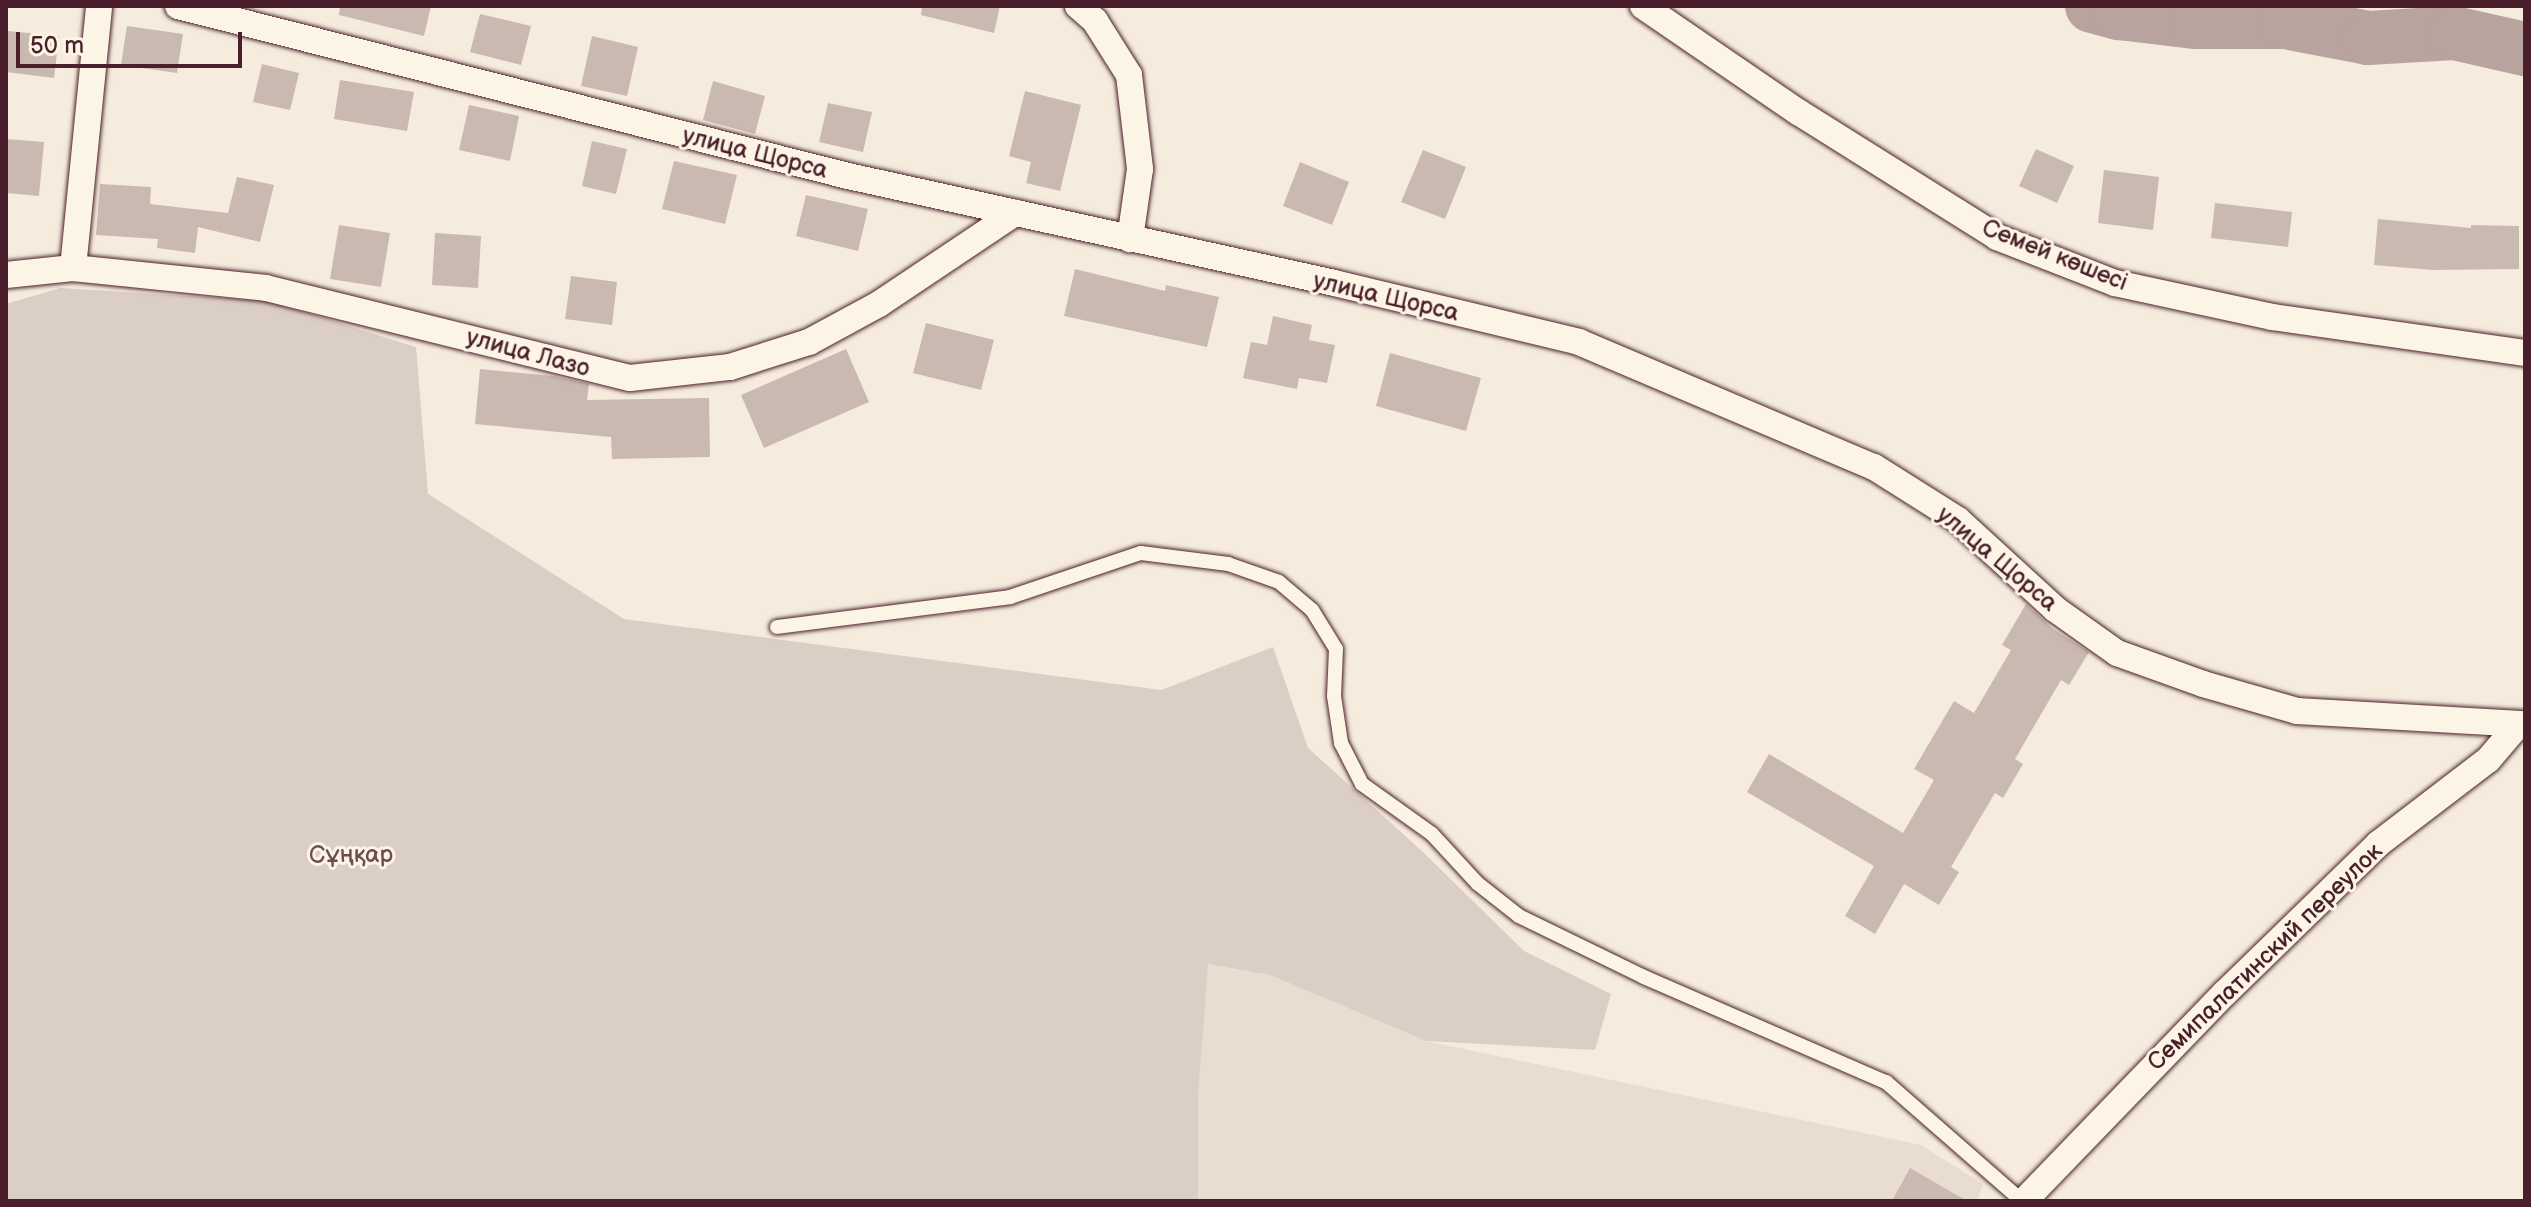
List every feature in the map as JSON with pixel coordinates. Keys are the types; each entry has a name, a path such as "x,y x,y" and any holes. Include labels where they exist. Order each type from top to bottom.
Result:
{"street":[{"path":"73,268 99,6"},
{"name":"улица Щорса","path":"178,6 832,172 1579,342 1874,467 1958,520 2055,609 2117,653 2203,684 2297,711 2521,725"},
{"path":"1078,6 1095,21 1129,75 1140,169 1130,239"},
{"name":"Семей көшесі","path":"1643,6 1798,112 1997,237 2115,283 2272,317 2525,353"},
{"name":"улица Лазо","path":"6,275 73,268 266,288 630,378 730,367 809,342 879,304 1015,213"},
{"name":"Семипалатинский переулок","path":"2023,1201 2225,993 2378,844 2488,760 2521,725"}],"lane":[{"path":"777,627 1010,597 1141,553 1228,564 1279,582 1312,610 1336,649 1334,696 1341,743 1362,784 1432,834 1477,883 1519,916 1644,977 1886,1082 2023,1201"}],"shaded area":[{"path":"1207,964 1270,975 1426,1041 1921,1145 1983,1184 1977,1201 1198,1201 1198,1098"}],"green space":[{"name":"Сұңқар","path":"60,288 268,301 416,347 428,494 624,619 1161,690 1273,647 1308,748 1423,852 1524,951 1611,994 1595,1050 1426,1041 1270,975 1208,964 1198,1098 1198,1201 6,1201 6,304"}],"building":[{"path":"340,6 431,6 424,36 339,15"},
{"path":"922,6 1000,6 994,33 921,15"},
{"path":"480,14 531,26 521,65 470,52"},
{"path":"127,26 183,34 177,73 121,65"},
{"path":"8,31 59,36 54,78 6,72"},
{"path":"592,36 638,47 627,96 581,86"},
{"path":"262,64 299,73 290,110 253,102"},
{"path":"340,80 414,92 407,131 334,119"},
{"path":"713,81 765,96 755,134 703,120"},
{"path":"1025,91 1081,105 1060,191 1026,183 1031,162 1009,156"},
{"path":"828,103 872,112 863,152 819,142"},
{"path":"469,105 519,116 510,161 459,150"},
{"path":"6,139 44,142 39,196 6,193"},
{"path":"592,141 627,149 616,194 582,186"},
{"path":"2036,149 2074,166 2057,203 2019,186"},
{"path":"1423,150 1466,167 1445,219 1401,202"},
{"path":"674,161 737,175 725,224 662,209"},
{"path":"1300,162 1349,182 1332,225 1283,206"},
{"path":"2104,170 2159,177 2153,230 2098,223"},
{"path":"237,177 274,185 260,242 198,227 195,253 157,248 158,239 96,235 100,184 151,187 150,204 228,213"},
{"path":"806,195 868,209 858,251 796,236"},
{"path":"2215,203 2292,212 2288,247 2211,238"},
{"path":"2378,219 2471,228 2471,225 2519,226 2519,269 2432,270 2374,265"},
{"path":"339,225 390,233 381,287 330,279"},
{"path":"435,233 481,236 478,288 432,285"},
{"path":"1075,269 1165,291 1166,285 1219,297 1207,347 1064,316"},
{"path":"571,276 617,282 612,325 565,319"},
{"path":"1273,316 1312,325 1309,340 1335,345 1327,383 1299,378 1297,389 1243,378 1251,342 1267,345"},
{"path":"926,323 994,340 981,390 913,373"},
{"path":"846,349 869,402 764,448 741,395"},
{"path":"1390,353 1481,378 1466,431 1376,406"},
{"path":"480,369 553,376 589,384 587,400 709,398 710,457 612,459 611,437 475,424"},
{"path":"2026,604 2053,629 2089,652 2069,685 2061,680 2015,759 2023,764 2003,798 1995,793 1951,867 1959,872 1939,905 1904,884 1875,934 1845,916 1874,866 1747,792 1769,754 1903,833 1934,780 1914,769 1954,701 1974,713 2011,650 2002,645"},
{"path":"1910,1168 1967,1201 1892,1201"}],"waterway":[{"path":"2092,6 2119,13 2196,22 2285,22 2368,38 2454,33 2525,49"}]}
